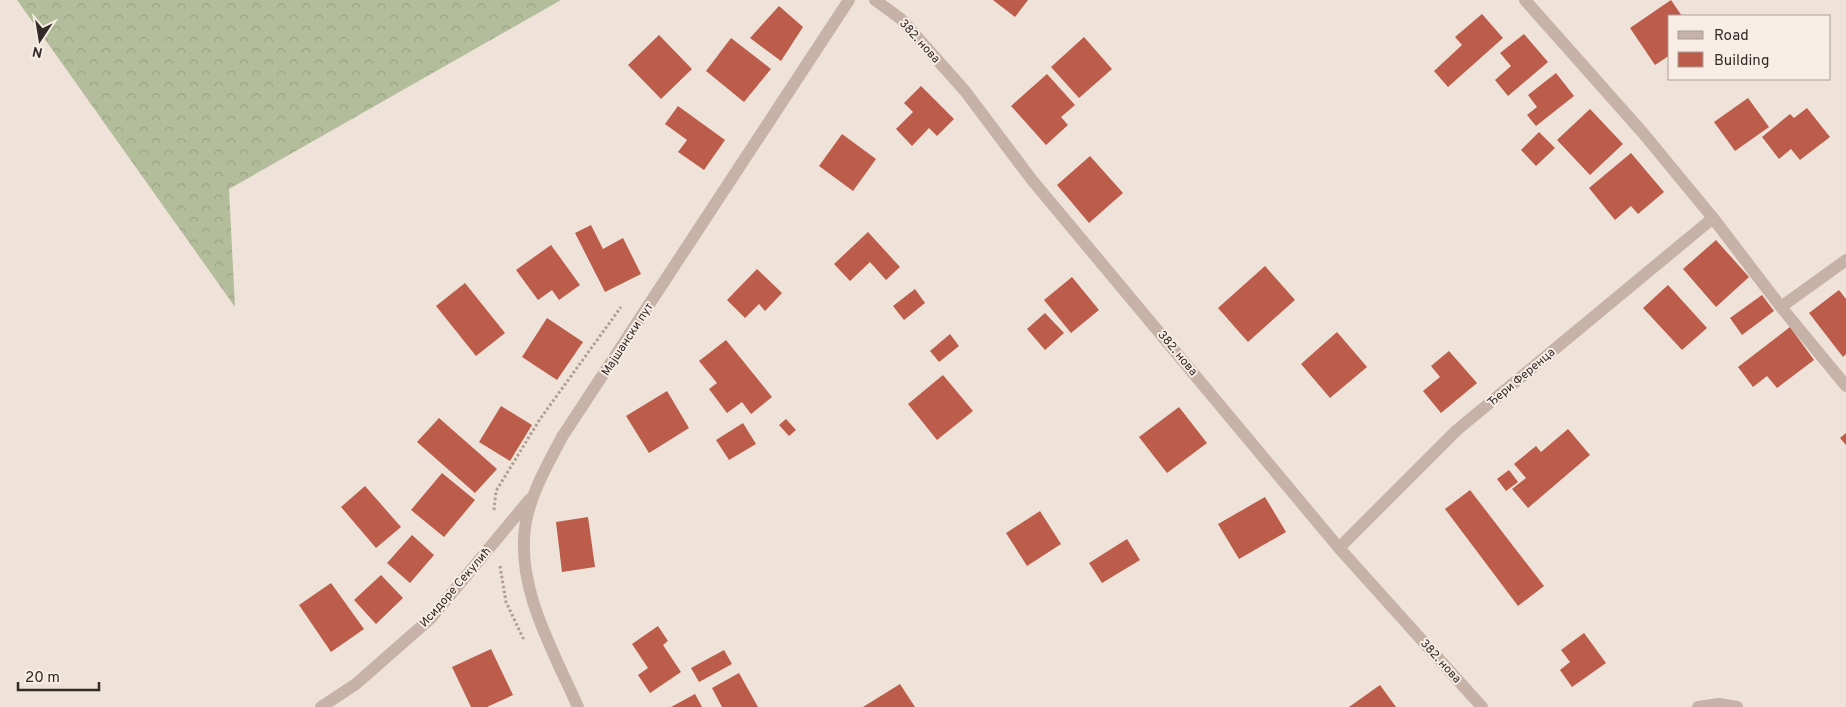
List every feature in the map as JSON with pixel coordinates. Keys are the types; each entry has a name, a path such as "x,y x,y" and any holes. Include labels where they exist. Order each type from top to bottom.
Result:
{"street":[{"name":"Мајшански пут","path":"578,707 535,608 526,579 524,553 526,522 533,495 562,437 849,0"},
{"name":"382. нова","path":"875,0 900,19 965,92 1032,180 1339,548 1482,707"},
{"path":"1525,0 1642,133 1713,218 1781,307 1846,386"},
{"name":"Ђери Ференца","path":"1339,548 1457,430 1713,218"},
{"path":"1781,307 1846,260"},
{"name":"Исидоре Секулић","path":"321,707 356,684 431,618 533,495"},
{"path":"1698,707 1719,704 1737,707"}],"path":[{"path":"496,540 493,516 496,492 540,419 624,303"}],"green space":[{"path":"17,0 561,0 229,189 235,307"}],"building":[{"path":"993,0 1028,0 1015,17"},
{"path":"1671,0 1681,15 1668,15 1668,56 1655,65 1630,28"},
{"path":"779,6 803,27 781,61 750,38"},
{"path":"1482,14 1503,38 1448,87 1434,71 1462,45 1455,37"},
{"path":"1524,34 1548,62 1508,96 1495,80 1511,66 1500,53"},
{"path":"659,35 692,69 661,99 628,65"},
{"path":"1084,37 1112,69 1079,98 1051,67"},
{"path":"731,38 771,69 744,102 706,71"},
{"path":"1556,73 1574,96 1536,126 1527,115 1537,107 1528,95"},
{"path":"1047,74 1075,105 1061,117 1068,125 1046,145 1011,106"},
{"path":"921,86 954,119 937,136 929,128 912,146 896,129 913,112 904,103"},
{"path":"1748,98 1769,127 1735,151 1714,122"},
{"path":"678,106 725,140 704,170 678,152 687,140 665,124"},
{"path":"1807,108 1830,137 1800,160 1791,149 1779,159 1762,137 1790,114 1794,118"},
{"path":"1590,109 1623,144 1590,175 1557,140"},
{"path":"1539,132 1555,148 1536,166 1521,150"},
{"path":"842,134 876,159 853,191 819,166"},
{"path":"1631,153 1664,192 1638,214 1631,206 1615,220 1589,188"},
{"path":"1090,156 1123,193 1089,223 1057,185"},
{"path":"591,225 603,249 623,238 641,274 605,292 575,233"},
{"path":"868,232 900,267 886,280 870,262 850,281 834,264"},
{"path":"1716,240 1749,277 1716,307 1683,269"},
{"path":"551,245 580,285 559,300 552,290 538,300 516,270"},
{"path":"1265,266 1295,300 1248,342 1218,308"},
{"path":"757,269 782,293 765,311 759,304 745,318 727,300"},
{"path":"1072,277 1099,310 1071,333 1044,300"},
{"path":"465,283 505,333 476,356 436,306"},
{"path":"1668,285 1707,328 1682,350 1643,308"},
{"path":"915,289 925,303 904,320 893,306"},
{"path":"1839,290 1846,299 1846,354 1843,357 1809,313"},
{"path":"1762,295 1774,311 1742,335 1730,318"},
{"path":"1045,313 1064,333 1045,350 1027,329"},
{"path":"547,318 583,342 557,380 522,357"},
{"path":"1790,327 1814,360 1777,388 1767,376 1753,387 1738,367"},
{"path":"1337,332 1367,367 1330,398 1301,364"},
{"path":"950,334 959,346 939,362 930,351"},
{"path":"726,340 772,397 751,414 742,402 727,413 709,389 717,383 699,361"},
{"path":"1449,351 1477,383 1441,413 1423,391 1440,377 1431,366"},
{"path":"943,375 973,411 937,440 908,404"},
{"path":"667,391 689,428 649,453 626,416"},
{"path":"501,406 532,425 510,461 479,442"},
{"path":"1179,407 1207,443 1167,473 1139,437"},
{"path":"439,418 497,469 475,493 417,442"},
{"path":"786,419 796,430 789,436 779,425"},
{"path":"743,423 756,444 729,460 716,440"},
{"path":"1568,429 1590,455 1528,508 1512,489 1526,478 1514,464 1536,446 1541,452"},
{"path":"1846,433 1846,445 1840,438"},
{"path":"1509,470 1518,482 1506,491 1497,479"},
{"path":"442,473 475,500 444,537 411,510"},
{"path":"365,486 401,527 376,548 341,507"},
{"path":"1470,490 1544,586 1518,606 1445,509"},
{"path":"1265,497 1286,532 1239,559 1218,524"},
{"path":"1040,511 1061,544 1027,566 1006,533"},
{"path":"588,517 595,567 562,572 556,522"},
{"path":"412,535 434,555 410,583 387,563"},
{"path":"1127,539 1140,560 1102,583 1089,563"},
{"path":"381,575 403,598 376,624 354,600"},
{"path":"331,583 364,629 331,652 299,605"},
{"path":"658,626 668,641 663,645 681,672 650,693 638,675 648,668 632,644"},
{"path":"1584,633 1606,663 1572,687 1560,670 1570,662 1561,650"},
{"path":"491,649 513,695 487,707 471,707 452,667"},
{"path":"724,650 732,664 699,682 691,668"},
{"path":"739,673 758,707 722,707 712,688"},
{"path":"900,684 915,707 863,707"},
{"path":"1380,685 1396,707 1349,707"},
{"path":"695,694 702,707 671,707"}]}
